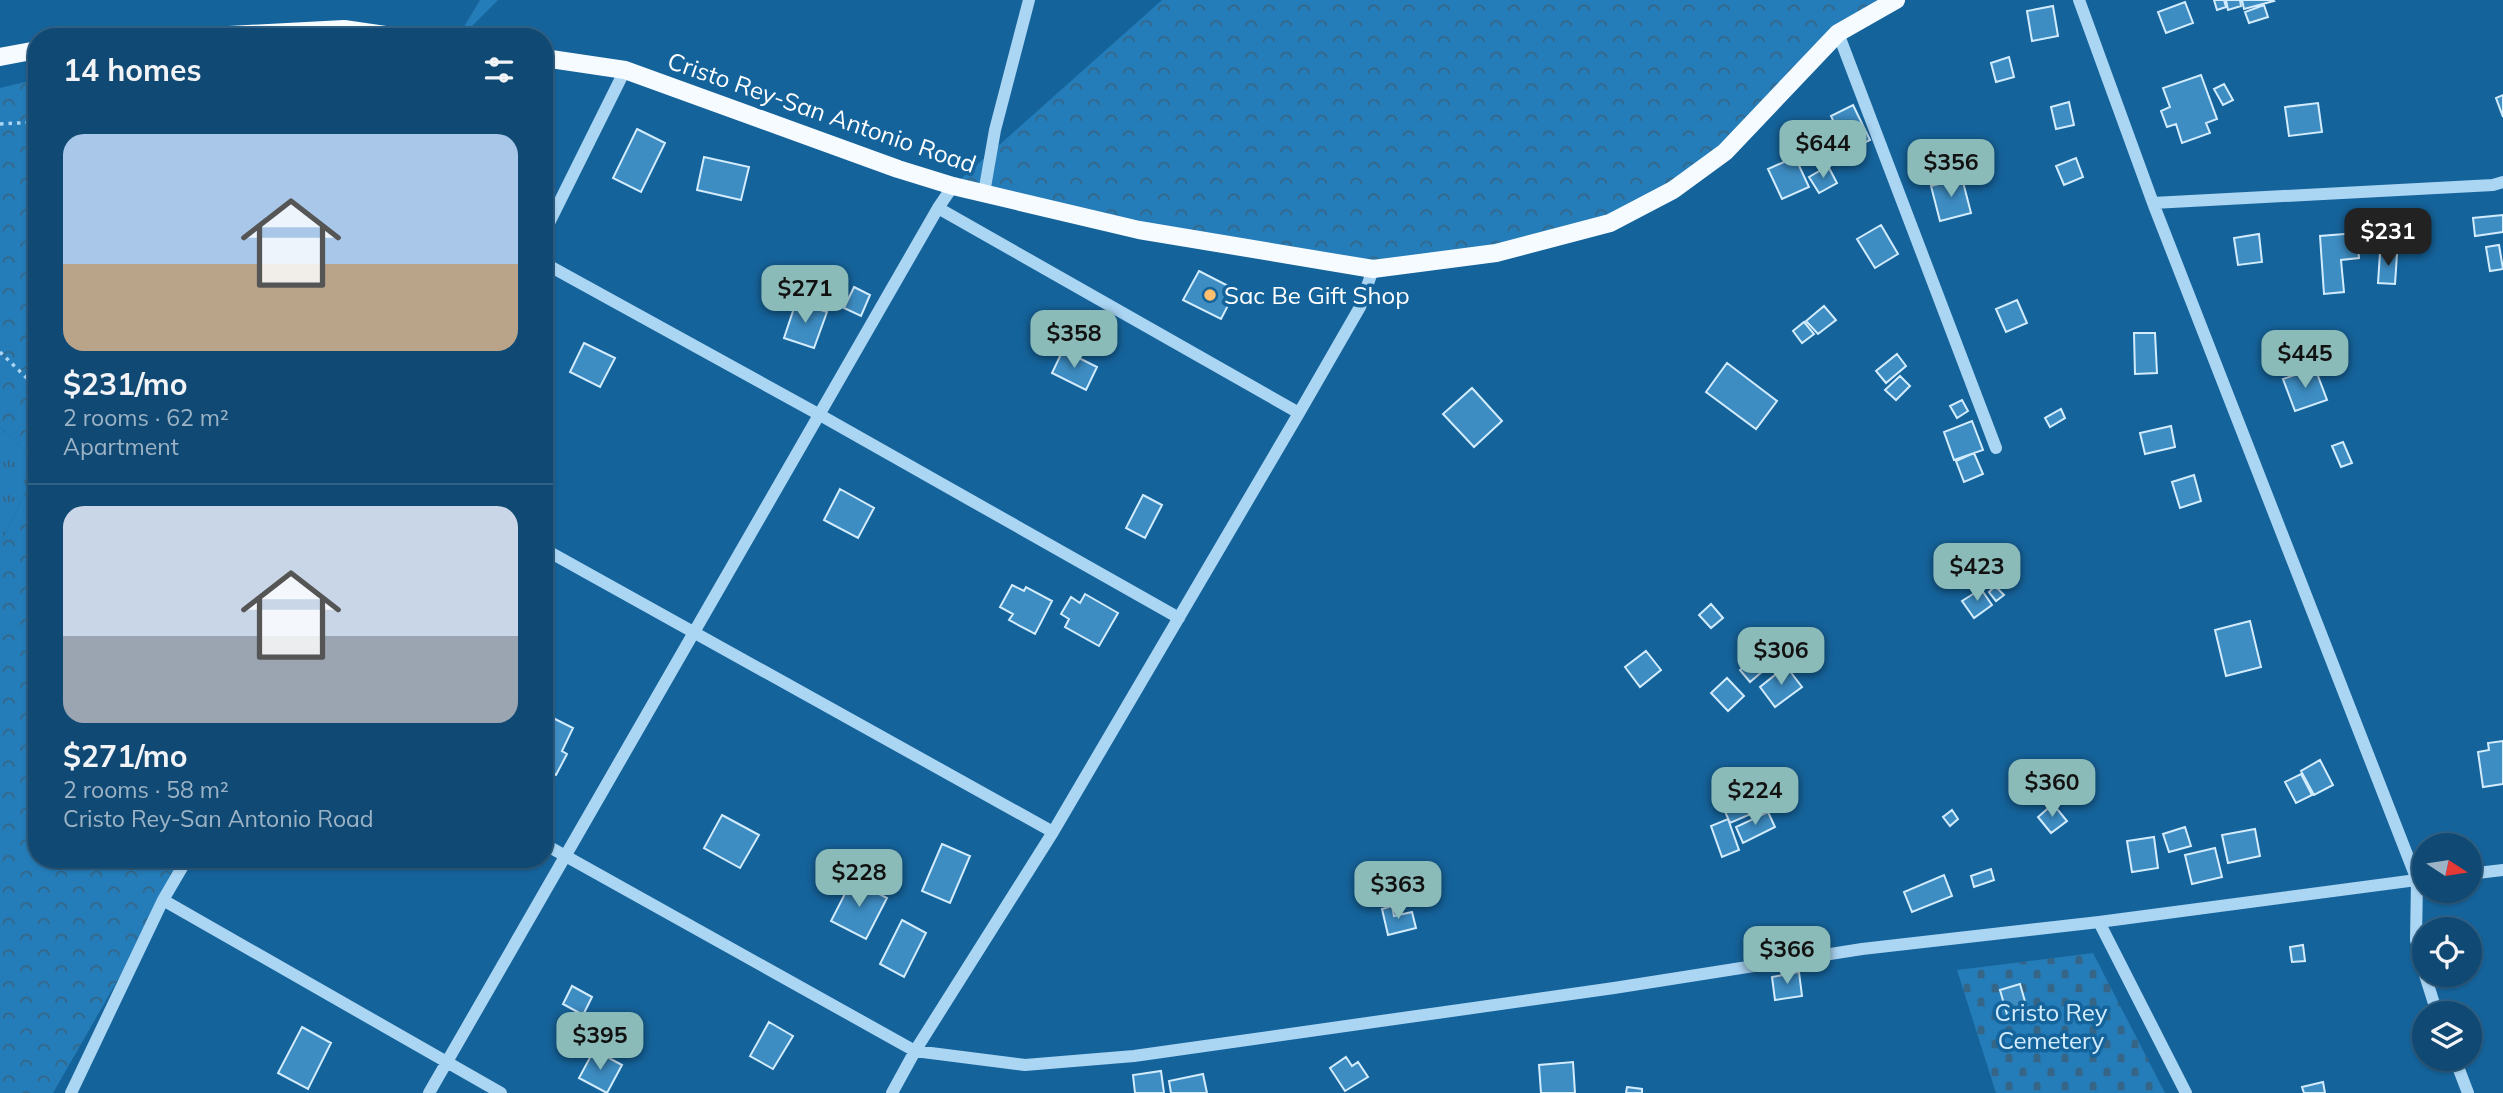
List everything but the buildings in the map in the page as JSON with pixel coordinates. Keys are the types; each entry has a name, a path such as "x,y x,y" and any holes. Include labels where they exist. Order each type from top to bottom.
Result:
{"main road":[{"name":"Cristo Rey-San Antonio Road","path":"553,59 625,70 898,169 953,186 1139,230 1373,269 1496,253 1611,223 1673,190 1726,152 1838,33 1896,0"},
{"path":"0,57 28,52"}],"street":[{"path":"984,193 995,130 1029,0"},
{"path":"2079,0 2153,202 2412,859"},
{"path":"1838,33 1996,448"},
{"path":"553,215 625,70"},
{"path":"2153,202 2503,182"},
{"path":"429,1093 953,186"},
{"path":"939,208 1299,412"},
{"path":"553,268 1179,618"},
{"path":"892,1093 915,1051 1053,832 1179,618 1360,307 1373,269"},
{"path":"553,554 1053,832"},
{"path":"553,849 915,1051 1025,1065 1134,1056 1614,988 1862,949 2099,922 2412,880"},
{"path":"71,1093 163,900 182,868"},
{"path":"2482,872 2503,870"},
{"path":"163,900 500,1093"},
{"path":"2099,922 2186,1093"},
{"path":"2460,1071 2468,1093"}],"path":[{"path":"0,124 28,122"},
{"path":"0,352 28,379"}],"green space":[{"path":"480,0 498,0 470,28 463,28"},
{"path":"1162,0 1896,0 1838,33 1725,152 1610,223 1373,269 953,186"},
{"path":"28,81 28,453 0,427 0,88"},
{"path":"0,427 28,453 28,487 0,545"},
{"path":"28,487 28,868 182,868 53,1093 0,1093 0,545"},
{"name":"Cristo Rey Cemetery","path":"2093,953 2165,1093 1996,1093 1957,970"}],"place":[{"name":"Sac Be Gift Shop","path":"1210,295"}]}
